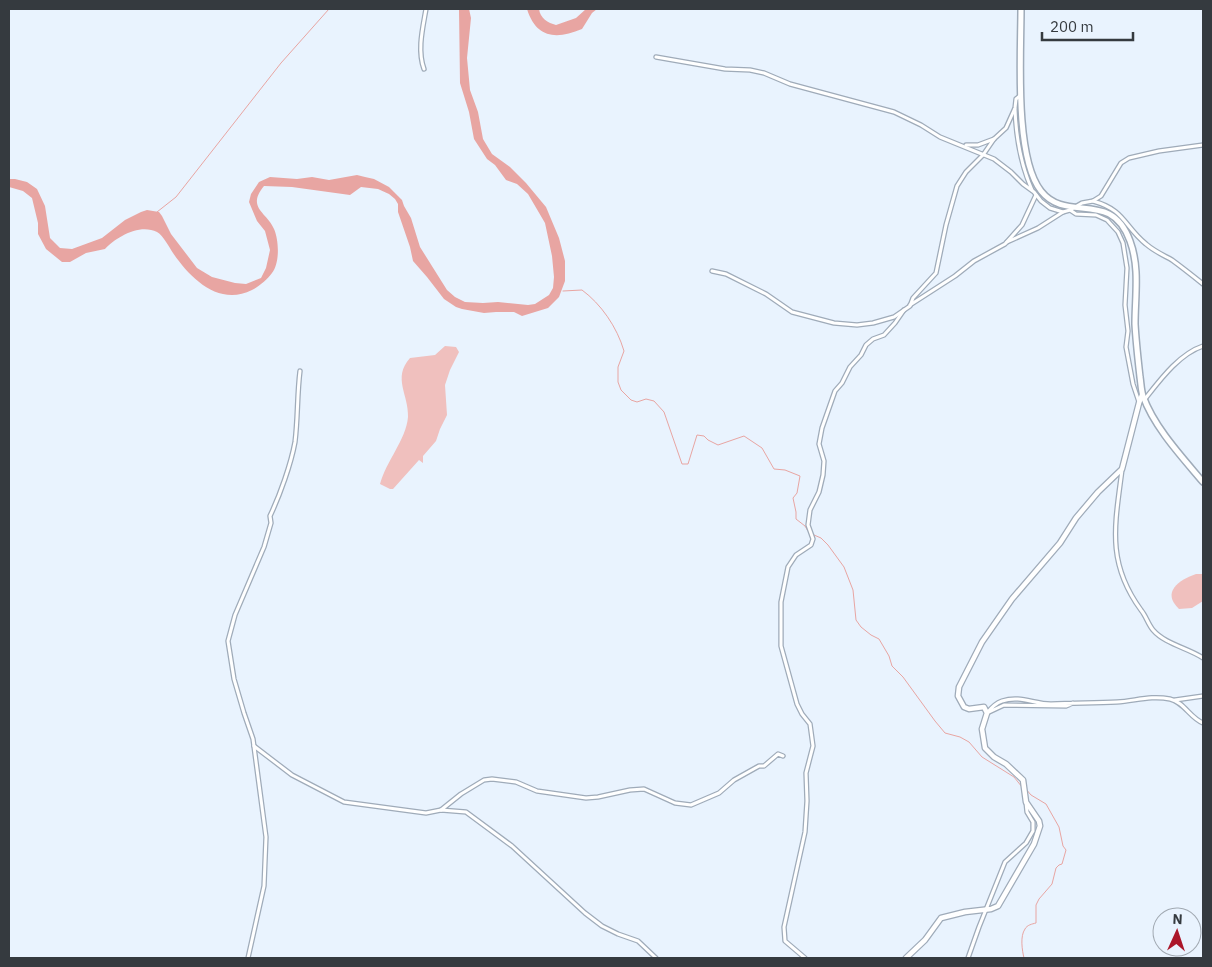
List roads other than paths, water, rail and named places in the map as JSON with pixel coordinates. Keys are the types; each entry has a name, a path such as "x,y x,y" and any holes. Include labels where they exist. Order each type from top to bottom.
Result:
{"main road":[{"path":"1021,9 1022,95 1025,149 1029,170 1041,192 1051,201 1073,209 1092,208 1110,214 1118,221 1130,240 1137,268 1136,325 1144,397 1175,449 1203,482"}],"street":[{"path":"424,69 422,61 422,34 426,9"},
{"path":"656,57 725,70 750,70 764,73 790,84 894,112 940,137 994,159 1041,201 1050,208 1062,212"},
{"path":"1022,95 1016,99 1016,126 1023,165 1032,191"},
{"path":"910,306 913,298 936,273 946,225 957,186 966,172 1006,128 1015,108"},
{"path":"963,145 978,145 994,139"},
{"path":"712,271 726,274 766,294 792,312 834,323 857,325 873,323 894,317 974,261 1038,228 1062,212 1101,196 1121,163 1128,158 1203,146"},
{"path":"1005,244 1022,225 1036,195"},
{"path":"1092,200 1120,214 1151,249 1171,260 1203,284"},
{"path":"1073,209 1076,214 1096,215 1107,220 1118,232 1124,243 1127,268 1125,305 1128,331 1126,347 1133,384 1139,403"},
{"path":"805,958 785,942 784,927 805,832 806,773 813,746 810,724 797,704 782,646 781,602 788,567 796,555 812,545 813,539 808,525 810,510 819,492 824,475 824,461 819,444 822,428 835,392 866,345 873,339 884,336 904,310"},
{"path":"1203,346 1193,349 1139,403 1122,469 1115,524 1119,568 1135,603 1153,630 1169,641 1203,658"},
{"path":"248,958 264,886 267,854 265,819 254,746 234,679 228,641 235,615 264,548 271,523 270,516 290,460 296,433 300,371"},
{"path":"987,713 984,707 969,709 964,707 958,696 959,687 976,653 1012,599 1060,543 1076,518 1098,492 1122,469"},
{"path":"968,958 1005,862 1026,844 1033,832 1032,822 1027,812 1023,780 1006,764 984,748 982,729 987,713 991,708 1002,701 1022,698 1048,704 1118,702 1157,696 1180,703 1196,719 1203,723"},
{"path":"1174,700 1203,696"},
{"path":"987,713 1004,706 1066,706 1073,703"},
{"path":"254,746 292,775 344,802 426,813 441,810 466,812 512,846 585,913 602,926 638,941 656,958"},
{"path":"441,810 461,794 484,780 492,779 516,782 537,792 586,798 644,789 676,803 691,805 724,790 734,780 759,766 764,766 778,754 783,756"},
{"path":"906,958 925,940 941,918 998,906 1034,844 1040,826 1039,821 1026,802"}],"waterway":[{"path":"157,212 176,197 281,63 329,9"},
{"path":"563,291 582,290 596,302 608,317 624,351 618,367 618,382 621,390 631,400 637,402 646,399 654,401 664,412 682,464 688,464 697,435 704,436 718,445 744,436 762,448 774,469 785,470 800,476 797,493 793,498 796,519 808,531"},
{"path":"814,535 821,538 828,545 844,567 853,590 856,620 861,627 879,639 889,656 892,666 903,677 935,721 945,733 960,737 969,742 982,757 1014,777 1022,787"},
{"path":"1024,958 1023,932 1027,927 1036,923 1036,905 1052,884 1056,868 1062,864 1066,850 1063,846 1059,827 1046,804 1031,795 1025,788"}]}
